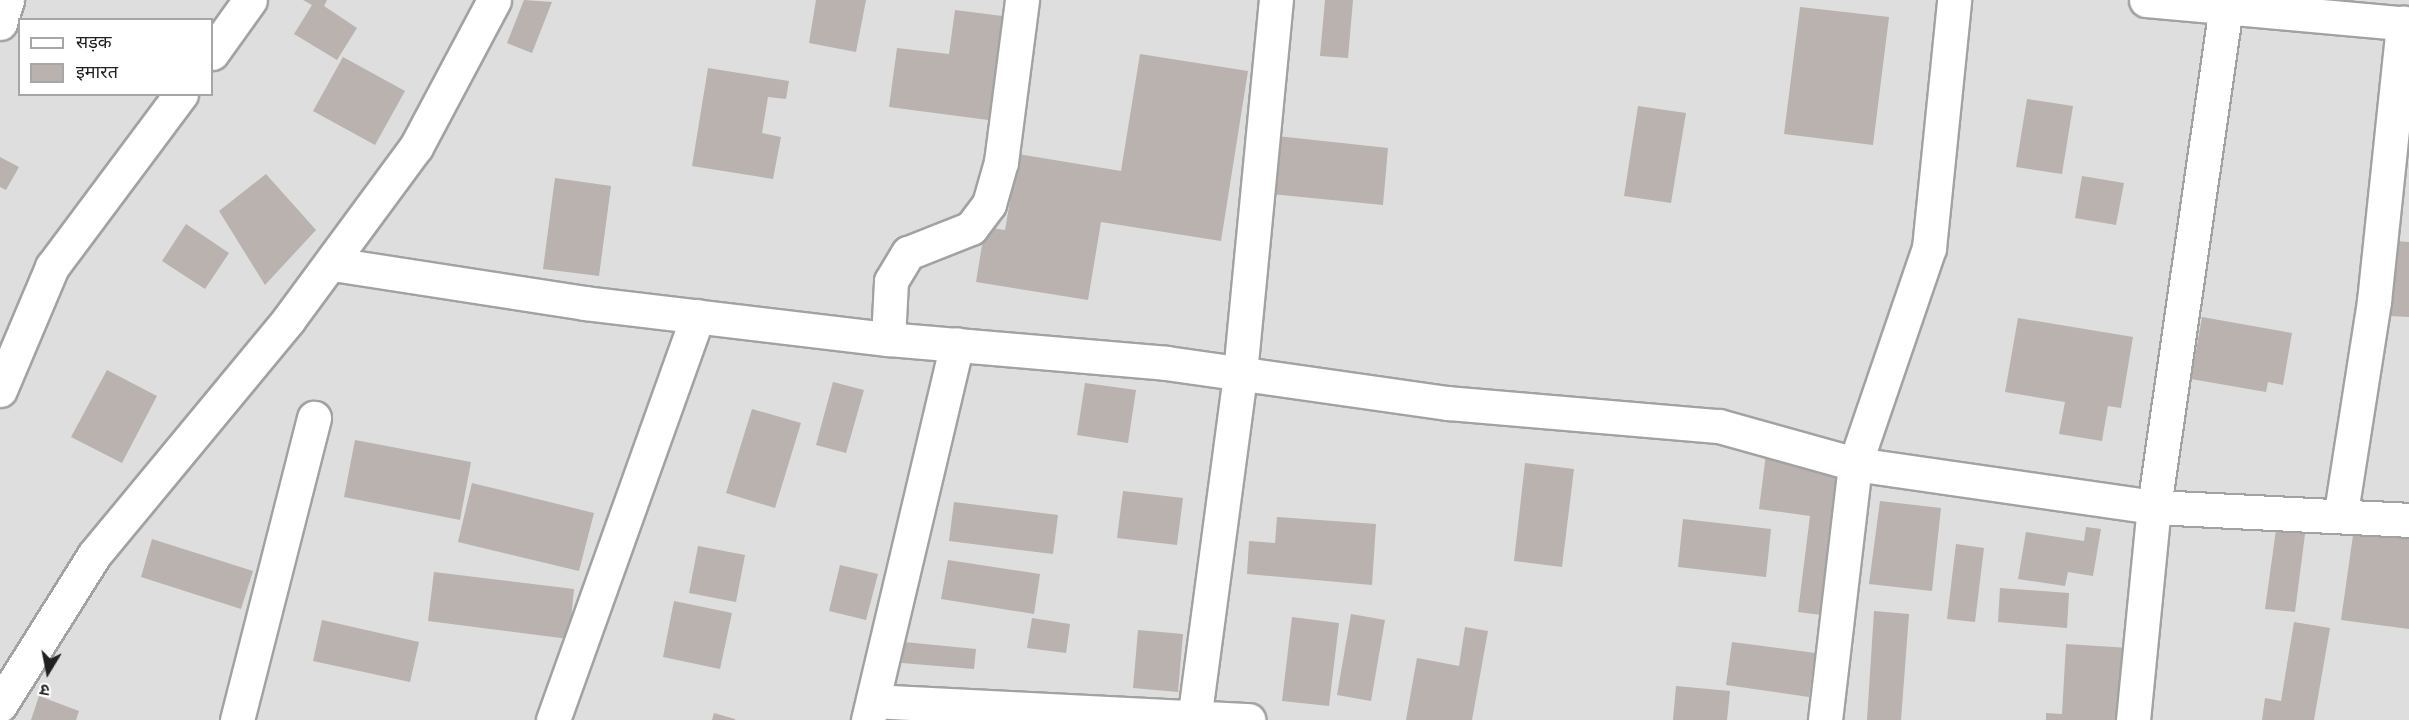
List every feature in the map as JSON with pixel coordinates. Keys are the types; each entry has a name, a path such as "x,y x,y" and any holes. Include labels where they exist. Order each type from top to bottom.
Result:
{"street":[{"path":"0,23 7,0"},
{"path":"213,52 250,0"},
{"path":"0,705 94,555 333,264 416,147 494,0"},
{"path":"888,339 891,281 908,253 971,228 989,204 1000,162 1022,0"},
{"path":"1194,718 1240,374 1276,0"},
{"path":"1824,720 1855,464 1929,248 1954,0"},
{"path":"2146,0 2226,7 2315,7 2406,23 2373,301 2341,512"},
{"path":"2133,720 2154,507 2226,7"},
{"path":"0,390 52,267 180,96"},
{"path":"333,264 698,316 888,339 957,344 1240,374 1448,403 1719,426 1855,464 2154,507 2341,512 2409,520"},
{"path":"553,720 698,316"},
{"path":"957,344 870,711 1249,720"},
{"path":"237,720 314,418"}],"shaded area":[{"path":"0,0 2409,0 2409,720 0,720"}],"building":[{"path":"303,0 327,0 324,6 357,28 337,60 294,34 312,5"},
{"path":"524,0 552,2 532,53 507,43"},
{"path":"816,0 866,0 856,52 809,43"},
{"path":"1325,0 1353,0 1348,58 1320,56"},
{"path":"1800,7 1889,17 1873,145 1784,134"},
{"path":"955,10 1010,17 996,121 889,107 897,48 949,54"},
{"path":"1140,54 1248,71 1221,241 1101,222 1088,300 976,282 985,227 1005,230 1018,154 1121,171"},
{"path":"343,57 405,91 375,145 313,111"},
{"path":"708,68 789,81 786,99 768,97 762,133 781,137 773,179 692,166"},
{"path":"2027,99 2073,106 2062,174 2016,167"},
{"path":"1638,106 1686,113 1671,203 1624,196"},
{"path":"1277,136 1388,148 1383,205 1271,194"},
{"path":"0,157 19,167 6,190 0,187"},
{"path":"266,174 316,230 265,285 219,211"},
{"path":"2082,176 2124,183 2116,225 2075,218"},
{"path":"555,178 611,186 599,276 543,269"},
{"path":"186,224 229,253 205,289 162,261"},
{"path":"2395,241 2409,242 2409,317 2390,316"},
{"path":"2202,317 2292,333 2283,385 2268,382 2266,392 2191,379"},
{"path":"2018,318 2133,337 2121,408 2108,406 2102,441 2059,434 2065,402 2005,392"},
{"path":"107,370 157,396 122,463 71,437"},
{"path":"833,382 864,390 846,453 816,445"},
{"path":"1085,383 1136,390 1128,443 1077,435"},
{"path":"752,409 801,423 775,508 726,493"},
{"path":"355,440 471,462 460,520 344,497"},
{"path":"1766,454 1840,464 1821,615 1798,612 1810,516 1759,509"},
{"path":"1525,463 1574,469 1562,567 1514,561"},
{"path":"472,483 594,513 579,571 458,542"},
{"path":"1123,491 1183,498 1177,545 1117,538"},
{"path":"1880,501 1941,508 1932,591 1869,584"},
{"path":"954,502 1058,515 1053,554 949,541"},
{"path":"1277,517 1376,524 1372,585 1247,574 1249,541 1275,543"},
{"path":"1683,519 1771,529 1766,577 1678,567"},
{"path":"2086,527 2101,529 2093,576 2068,572 2065,586 2018,579 2026,532 2084,541"},
{"path":"2354,528 2409,535 2409,629 2341,620"},
{"path":"2276,530 2305,534 2295,612 2265,609"},
{"path":"152,539 253,571 241,609 141,577"},
{"path":"1956,544 1984,548 1975,622 1947,619"},
{"path":"698,546 745,555 736,602 689,593"},
{"path":"948,560 1040,574 1034,614 941,599"},
{"path":"840,565 878,574 866,620 829,611"},
{"path":"434,572 574,589 569,639 428,621"},
{"path":"2000,588 2069,593 2067,628 1998,622"},
{"path":"674,601 732,613 720,669 663,657"},
{"path":"1874,611 1909,614 1901,720 1867,720"},
{"path":"1351,614 1385,620 1371,701 1337,695"},
{"path":"1292,617 1339,623 1329,706 1282,701"},
{"path":"1032,618 1070,624 1066,653 1027,648"},
{"path":"322,620 419,642 410,682 313,661"},
{"path":"2294,622 2330,628 2314,720 2262,720 2265,698 2281,701"},
{"path":"1465,627 1488,631 1472,720 1406,720 1417,658 1459,666"},
{"path":"1138,630 1183,634 1178,692 1133,688"},
{"path":"904,642 976,649 974,669 902,663"},
{"path":"1732,642 1815,653 1809,697 1726,685"},
{"path":"2066,644 2129,648 2124,720 2046,720 2046,713 2062,714"},
{"path":"1676,686 1730,691 1727,720 1673,720"},
{"path":"39,696 79,711 76,720 31,720"},
{"path":"714,713 735,719 735,720 712,720"}]}
